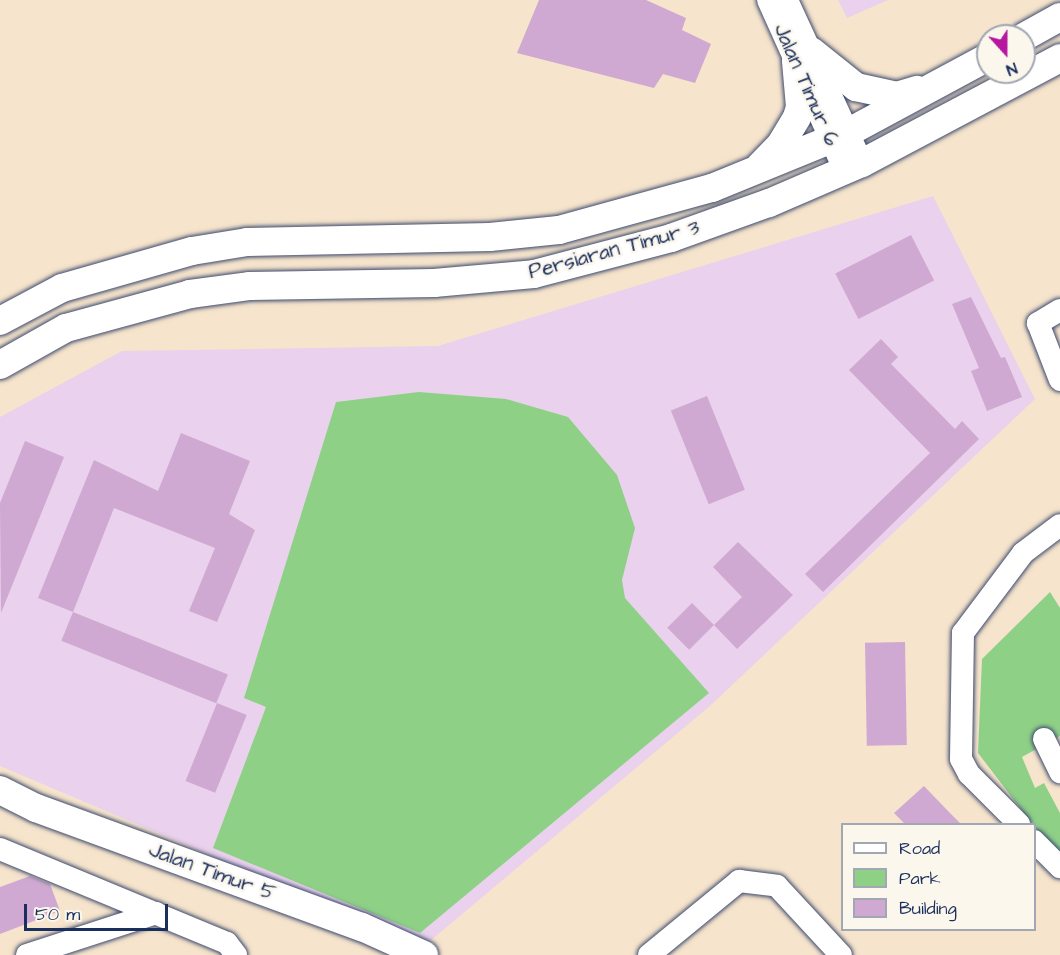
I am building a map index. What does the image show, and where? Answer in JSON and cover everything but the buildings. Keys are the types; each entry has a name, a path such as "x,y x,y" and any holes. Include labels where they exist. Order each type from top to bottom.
{"street":[{"name":"Jalan Timur 6","path":"768,0 803,56"},
{"name":"Jalan Timur 6","path":"787,0 803,56 853,167"},
{"path":"1036,30 1060,17"},
{"path":"757,170 781,144 797,117 800,107 803,56 856,87 875,93 897,96 945,81"},
{"name":"Persiaran Timur 3","path":"0,365 66,328 190,294 250,286 434,283 534,274 671,237 769,204 853,167 1060,58"},
{"name":"Persiaran Timur 3","path":"0,321 62,288 192,251 247,242 490,237 559,230 712,188 838,136 976,64"},
{"path":"1060,310 1038,323 1060,380"},
{"path":"1017,823 969,774 961,759 963,633 1023,553 1060,525"},
{"path":"1044,739 1060,772"},
{"name":"Jalan Timur 5","path":"0,790 36,807 362,927 424,955"},
{"path":"1036,842 1060,867"},
{"path":"0,849 227,943 236,955"},
{"path":"649,955 739,881 777,886 841,955"},
{"path":"37,953 156,913"}],"shaded area":[{"path":"838,0 888,0 847,18"},
{"path":"933,196 1035,399 711,705 424,946 0,766 0,417 122,351 438,346"}],"green space":[{"path":"419,392 506,399 568,417 617,475 635,528 622,580 625,598 709,693 420,933 213,848 266,707 244,698 336,402"},
{"path":"1050,592 1060,608 1060,736 1022,757 1035,788 1044,783 1060,813 1060,860 1036,829 1036,823 1032,823 978,753 982,659"}]}
